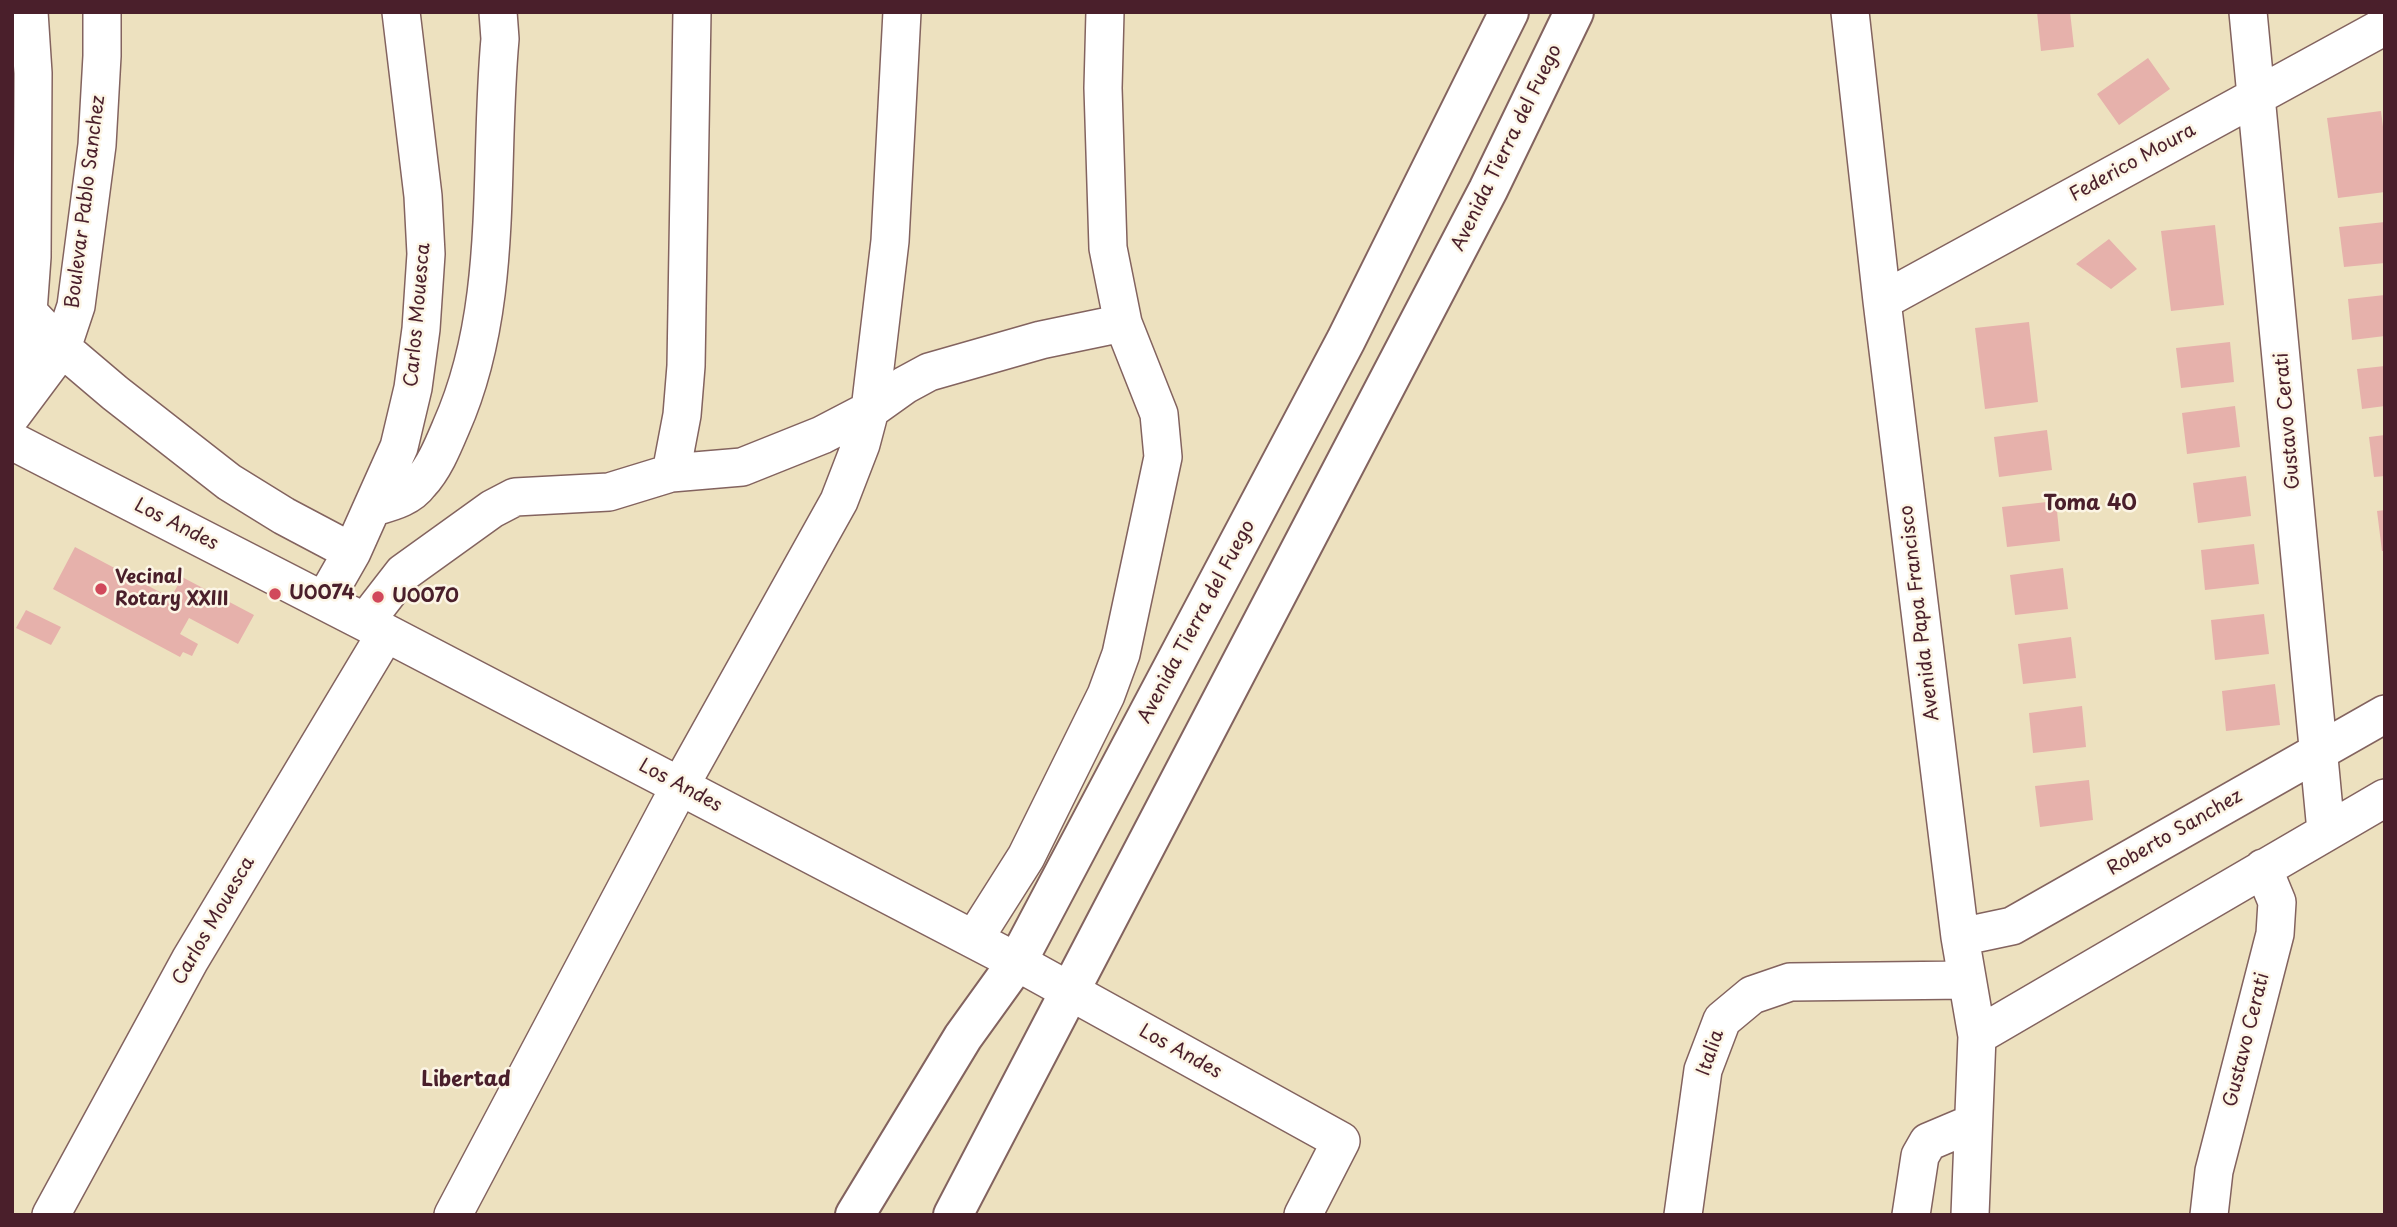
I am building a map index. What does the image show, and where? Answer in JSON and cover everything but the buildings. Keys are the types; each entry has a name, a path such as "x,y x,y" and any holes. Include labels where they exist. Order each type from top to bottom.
{"street":[{"path":"12,378 20,308 32,257 33,74 29,12"},
{"name":"Boulevar Pablo Sanchez","path":"12,415 62,348 76,306 97,145 102,12"},
{"name":"Carlos Mouesca","path":"324,601 374,507 399,447 413,388 421,329 425,267 423,196 401,12"},
{"path":"374,507 401,499 420,484 443,446 463,400 477,350 488,290 500,39 498,12"},
{"path":"671,473 682,415 686,366 692,12"},
{"path":"453,1215 680,786 839,501 861,444 870,410 890,241 902,12"},
{"path":"974,939 1026,857 1106,695 1121,654 1164,457 1159,414 1123,323 1108,248 1103,88 1105,12"},
{"name":"Avenida Tierra del Fuego","path":"855,1215 962,1037 1017,962 1346,340 1508,12"},
{"name":"Avenida Tierra del Fuego","path":"953,1215 1488,190 1574,12"},
{"name":"Avenida Papa Francisco","path":"1850,12 1959,937 1977,1036 1970,1215"},
{"name":"Gustavo Cerati","path":"2248,12 2326,831"},
{"name":"Federico Moura","path":"1882,301 2385,26"},
{"path":"20,308 115,393 229,482 284,516 352,552"},
{"name":"Carlos Mouesca","path":"51,1215 376,627 403,573 492,509 515,497 609,492 671,473 742,467 822,435 870,410 929,372 1041,340 1123,323"},
{"name":"Los Andes","path":"12,441 376,627 974,939 1341,1141 1303,1215"},
{"name":"Roberto Sanchez","path":"1959,937 2012,926 2385,713"},
{"path":"1977,1036 2385,798"},
{"name":"Gustavo Cerati","path":"2209,1215 2214,1171 2275,934 2277,902 2263,868"},
{"name":"Italia","path":"1683,1215 1703,1070 1722,1020 1752,995 1790,982 1967,980"},
{"path":"1911,1215 1920,1156 1928,1142 1973,1123"}],"place":[{"name":"Vecinal Rotary XXIII","path":"101,589"},
{"name":"U0074","path":"275,594"},
{"name":"U0070","path":"378,597"}],"district":[{"name":"Toma 40","path":"2090,504"},
{"name":"Libertad","path":"466,1080"}]}
